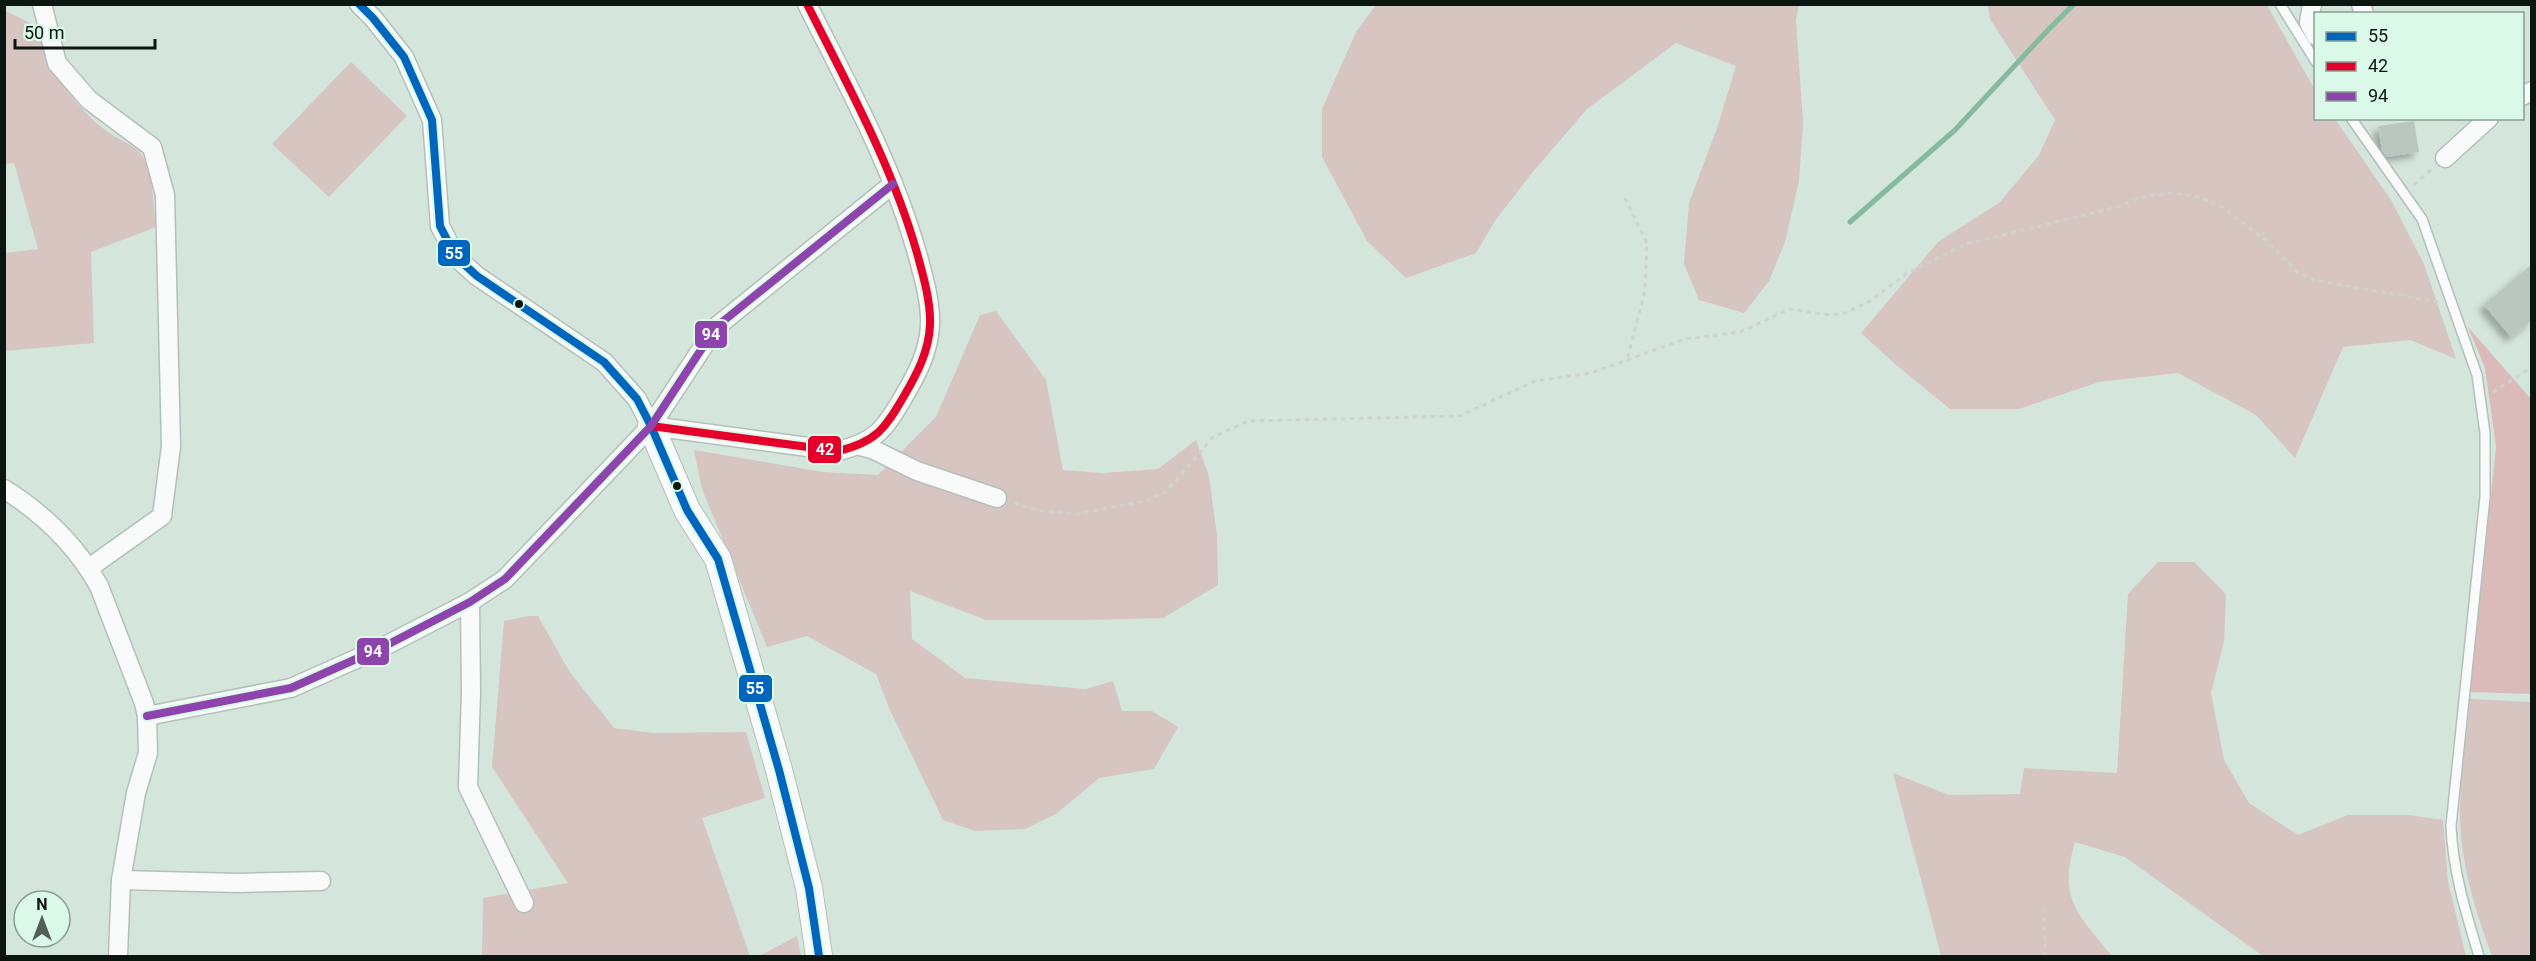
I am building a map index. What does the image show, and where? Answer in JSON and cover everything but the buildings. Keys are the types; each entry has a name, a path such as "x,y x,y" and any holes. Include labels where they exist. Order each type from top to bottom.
{"street":[{"path":"42,4 57,63 89,100 152,147 165,195 171,446 162,516 89,568"},
{"path":"359,4 404,57 432,120 440,226 456,257 477,276 604,362 637,399 687,510 718,559 779,770 809,888 819,957"},
{"path":"651,426 838,452 860,446 887,426 918,373 928,345 930,323 924,276 906,215 871,130 807,4"},
{"path":"2312,4 2309,23 2314,32"},
{"path":"2445,158 2487,120"},
{"path":"147,716 291,688 383,648 470,602 505,579 651,426 716,327 893,184"},
{"path":"860,446 872,449 917,471 998,498"},
{"path":"4,489 34,508 60,533 89,568 99,586 147,716 148,753 136,793 121,880 117,957"},
{"path":"470,602 471,693 468,787 524,903"},
{"path":"121,880 238,883 321,880"}],"lane":[{"path":"2280,4 2314,59"},
{"path":"2352,120 2422,219 2476,375 2485,433 2485,497 2451,826 2452,854 2479,957"}],"path":[{"path":"2404,194 2445,158"},
{"path":"998,498 1042,511 1078,514 1146,501 1166,492 1213,437 1248,421 1460,416 1535,381 1591,373 1685,339 1740,332 1790,309 1829,315 1845,313 1870,301 1906,274 1966,244 2117,207 2143,197 2171,193 2198,197 2224,208 2268,242 2299,274 2314,280 2452,304"},
{"path":"1625,198 1647,243 1645,291 1627,360"},
{"path":"2480,400 2532,367"},
{"path":"2044,908 2044,957"}],"shaded area":[{"path":"1376,5 1799,5 1796,20 1803,122 1799,181 1785,242 1769,281 1744,313 1699,300 1684,264 1689,203 1717,128 1736,66 1676,43 1587,109 1531,174 1495,221 1476,253 1406,278 1367,241 1322,157 1322,109 1356,32"},
{"path":"1988,5 2267,5 2314,88 2314,120 2336,120 2391,200 2424,264 2456,359 2410,340 2343,347 2295,458 2256,415 2178,373 2099,382 2019,409 1950,409 1861,333 1938,242 2000,202 2039,155 2055,120 1990,19"},
{"path":"4,10 38,27 48,57 64,86 96,122 142,155 149,172 156,227 91,252 94,343 5,351 5,253 38,249 14,163 5,164"},
{"path":"351,62 407,116 329,197 272,144"},
{"path":"996,311 1046,380 1063,470 1102,473 1158,469 1196,440 1209,476 1217,535 1218,585 1163,618 1086,620 986,620 910,591 912,639 965,678 1086,689 1113,681 1122,711 1152,711 1178,727 1154,769 1099,778 1056,814 1025,829 975,831 943,820 889,708 876,674 807,636 767,647 702,489 694,450 823,472 878,475 936,417 980,315"},
{"path":"2468,327 2531,399 2531,694 2470,692 2496,447 2485,368"},
{"path":"2158,562 2194,562 2226,594 2224,642 2211,693 2224,760 2249,803 2298,835 2348,815 2409,815 2443,820 2448,882 2466,956 2263,956 2125,857 2075,842 2069,878 2074,905 2089,929 2112,956 1941,956 1893,773 1949,795 2020,794 2024,768 2117,773 2128,594"},
{"path":"538,616 569,671 614,728 653,733 746,732 765,798 702,818 750,956 482,956 483,898 568,883 492,767 504,621"},
{"path":"2470,699 2531,702 2531,956 2492,956 2469,883 2461,837 2460,803"},
{"path":"797,936 801,956 759,956"}],"waterway":[{"path":"1850,222 1955,130 2074,4"}],"transit line":[{"name":"55","path":"359,4 404,57 432,120 440,226 456,257 477,276 604,362 637,399 687,510 718,559 779,770 809,888 819,956"},
{"name":"42","path":"651,426 838,451 862,443 885,426 909,388 921,362 929,335 929,307 922,270 907,220 868,126 807,4"},
{"name":"94","path":"147,716 291,688 383,647 470,602 505,579 651,426 716,327 893,184"}]}
